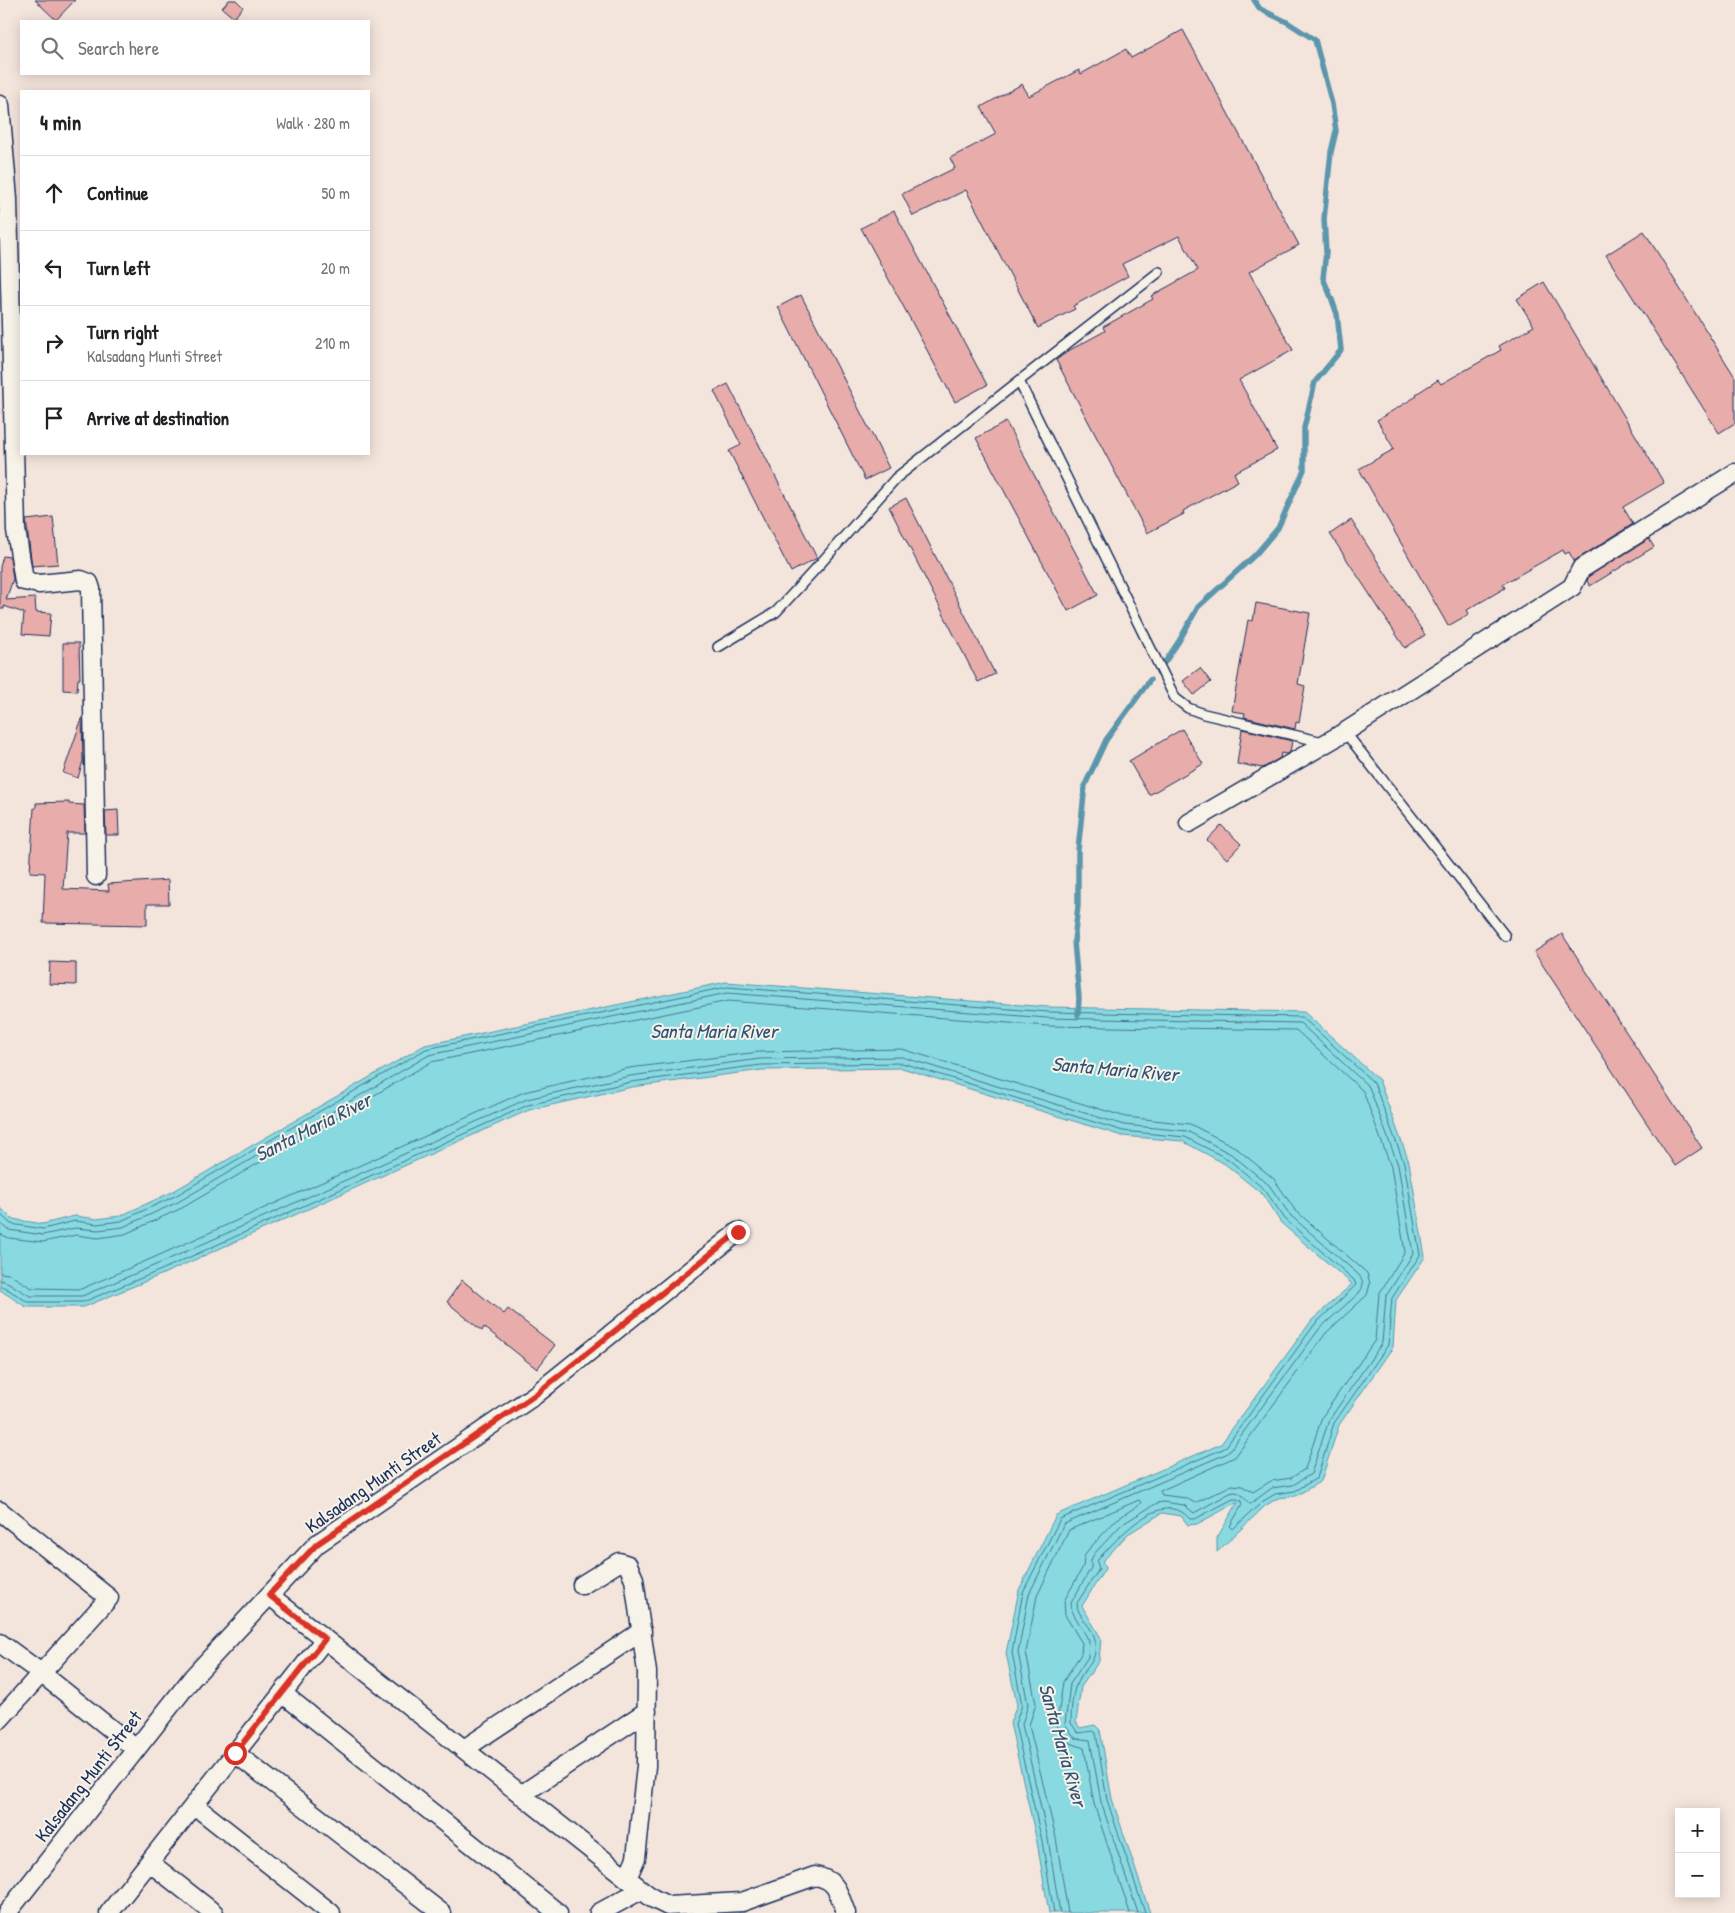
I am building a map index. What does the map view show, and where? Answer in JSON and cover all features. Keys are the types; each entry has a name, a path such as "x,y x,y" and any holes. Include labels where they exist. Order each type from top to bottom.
{"street":[{"path":"0,105 8,199 16,530 24,581 39,584 81,580 89,583 91,589 96,876"},
{"path":"1189,823 1345,732 1572,586 1581,569 1735,473"},
{"name":"Kalsadang Munti Street","path":"8,1913 193,1676 317,1544 535,1395 738,1232"},
{"path":"0,1511 109,1598 0,1719"},
{"path":"582,1585 619,1562 628,1565 634,1579 642,1631 648,1672 646,1766 636,1858 627,1878"},
{"path":"269,1595 652,1898 668,1906 742,1902 815,1876 827,1878 835,1886 846,1913"},
{"path":"464,1750 642,1631"},
{"path":"109,1913 325,1639"},
{"path":"0,1643 41,1673 136,1749"},
{"path":"282,1693 558,1913"},
{"path":"521,1795 647,1711"},
{"path":"235,1753 442,1913"},
{"path":"194,1805 331,1913"},
{"path":"149,1862 214,1913"},
{"path":"600,1913 641,1890"}],"lane":[{"path":"718,647 776,612 896,478 1159,272"},
{"path":"1019,381 1175,698 1188,708 1204,714 1326,743"},
{"path":"1345,732 1505,936"}],"water":[{"name":"Santa Maria River","path":"726,982 1048,1007 1304,1012 1379,1080 1409,1162 1425,1257 1396,1300 1393,1347 1339,1425 1321,1481 1296,1496 1278,1498 1265,1506 1217,1552 1217,1538 1238,1502 1197,1524 1188,1525 1181,1516 1162,1513 1128,1534 1102,1562 1106,1567 1082,1606 1101,1638 1099,1661 1081,1687 1076,1722 1080,1728 1095,1725 1100,1730 1112,1799 1150,1913 1049,1913 1037,1842 1010,1723 1017,1705 1006,1653 1019,1590 1056,1515 1221,1444 1312,1320 1352,1284 1281,1223 1262,1194 1225,1164 1182,1141 1122,1136 902,1068 762,1070 632,1087 529,1110 163,1274 84,1307 26,1307 0,1290 0,1207 12,1219 43,1224 75,1216 97,1219 120,1216 172,1192 425,1045"}],"building":[{"path":"35,0 75,0 56,20"},
{"path":"229,0 236,0 243,7 234,18 222,8"},
{"path":"1183,30 1299,245 1249,272 1293,350 1239,380 1277,450 1234,473 1238,481 1183,511 1184,514 1147,533 1056,360 1105,331 1103,327 1153,299 1151,296 1198,270 1179,236 1122,264 1128,276 1073,306 1075,309 1038,328 966,190 913,216 902,194 955,168 950,158 996,134 981,107 1022,84 1029,96 1079,70 1081,74 1126,49 1131,58"},
{"path":"894,211 987,385 955,402 861,228"},
{"path":"1644,231 1735,377 1735,423 1719,433 1606,255"},
{"path":"1544,282 1664,483 1623,507 1633,524 1574,561 1569,552 1565,554 1563,550 1503,584 1505,588 1467,610 1469,614 1448,626 1359,469 1394,449 1377,420 1417,396 1416,394 1438,380 1441,384 1501,350 1499,346 1534,326 1517,299"},
{"path":"801,295 889,468 865,480 778,307"},
{"path":"728,384 817,558 791,572 729,451 741,445 714,391"},
{"path":"1006,422 1098,595 1068,611 976,438"},
{"path":"906,498 995,674 978,682 889,507"},
{"path":"53,517 58,564 32,566 26,520"},
{"path":"1351,520 1425,635 1405,648 1330,534"},
{"path":"1649,539 1654,547 1590,586 1587,581 1589,576"},
{"path":"3,556 10,557 13,579 6,600 35,598 36,612 51,613 49,636 22,634 24,613 4,606 4,609 0,609 0,567"},
{"path":"1256,603 1310,613 1298,684 1305,686 1299,723 1296,722 1295,729 1244,717 1245,713 1232,711 1248,620 1253,621"},
{"path":"63,643 79,643 80,679 78,679 77,691 63,690"},
{"path":"1200,668 1211,682 1194,695 1183,681"},
{"path":"82,718 83,761 78,778 63,773"},
{"path":"1182,729 1203,764 1149,795 1129,761"},
{"path":"1242,729 1292,741 1290,752 1286,754 1281,753 1280,758 1263,768 1237,764"},
{"path":"69,802 69,804 84,805 85,833 67,833 63,889 109,891 108,884 168,880 169,904 147,904 147,925 43,923 45,873 30,872 34,808 36,808 36,803"},
{"path":"118,810 119,835 106,835 105,811"},
{"path":"1221,825 1241,844 1227,859 1207,840"},
{"path":"1562,934 1702,1148 1675,1166 1534,952"},
{"path":"50,962 76,963 76,985 49,984"},
{"path":"462,1280 504,1314 508,1309 555,1345 537,1369 484,1327 482,1331 447,1302"}],"waterway":[{"path":"1165,662 1198,607 1256,554 1278,528 1304,470 1304,428 1315,382 1341,350 1337,314 1323,278 1326,252 1324,219 1331,152 1336,131 1332,104 1315,40 1287,22 1260,9 1254,0"},
{"path":"1078,1015 1079,998 1074,941 1078,906 1078,850 1085,785 1106,740 1150,680"}],"route":[{"path":"235,1753 325,1639 269,1595 317,1544 535,1395 738,1232"}]}
